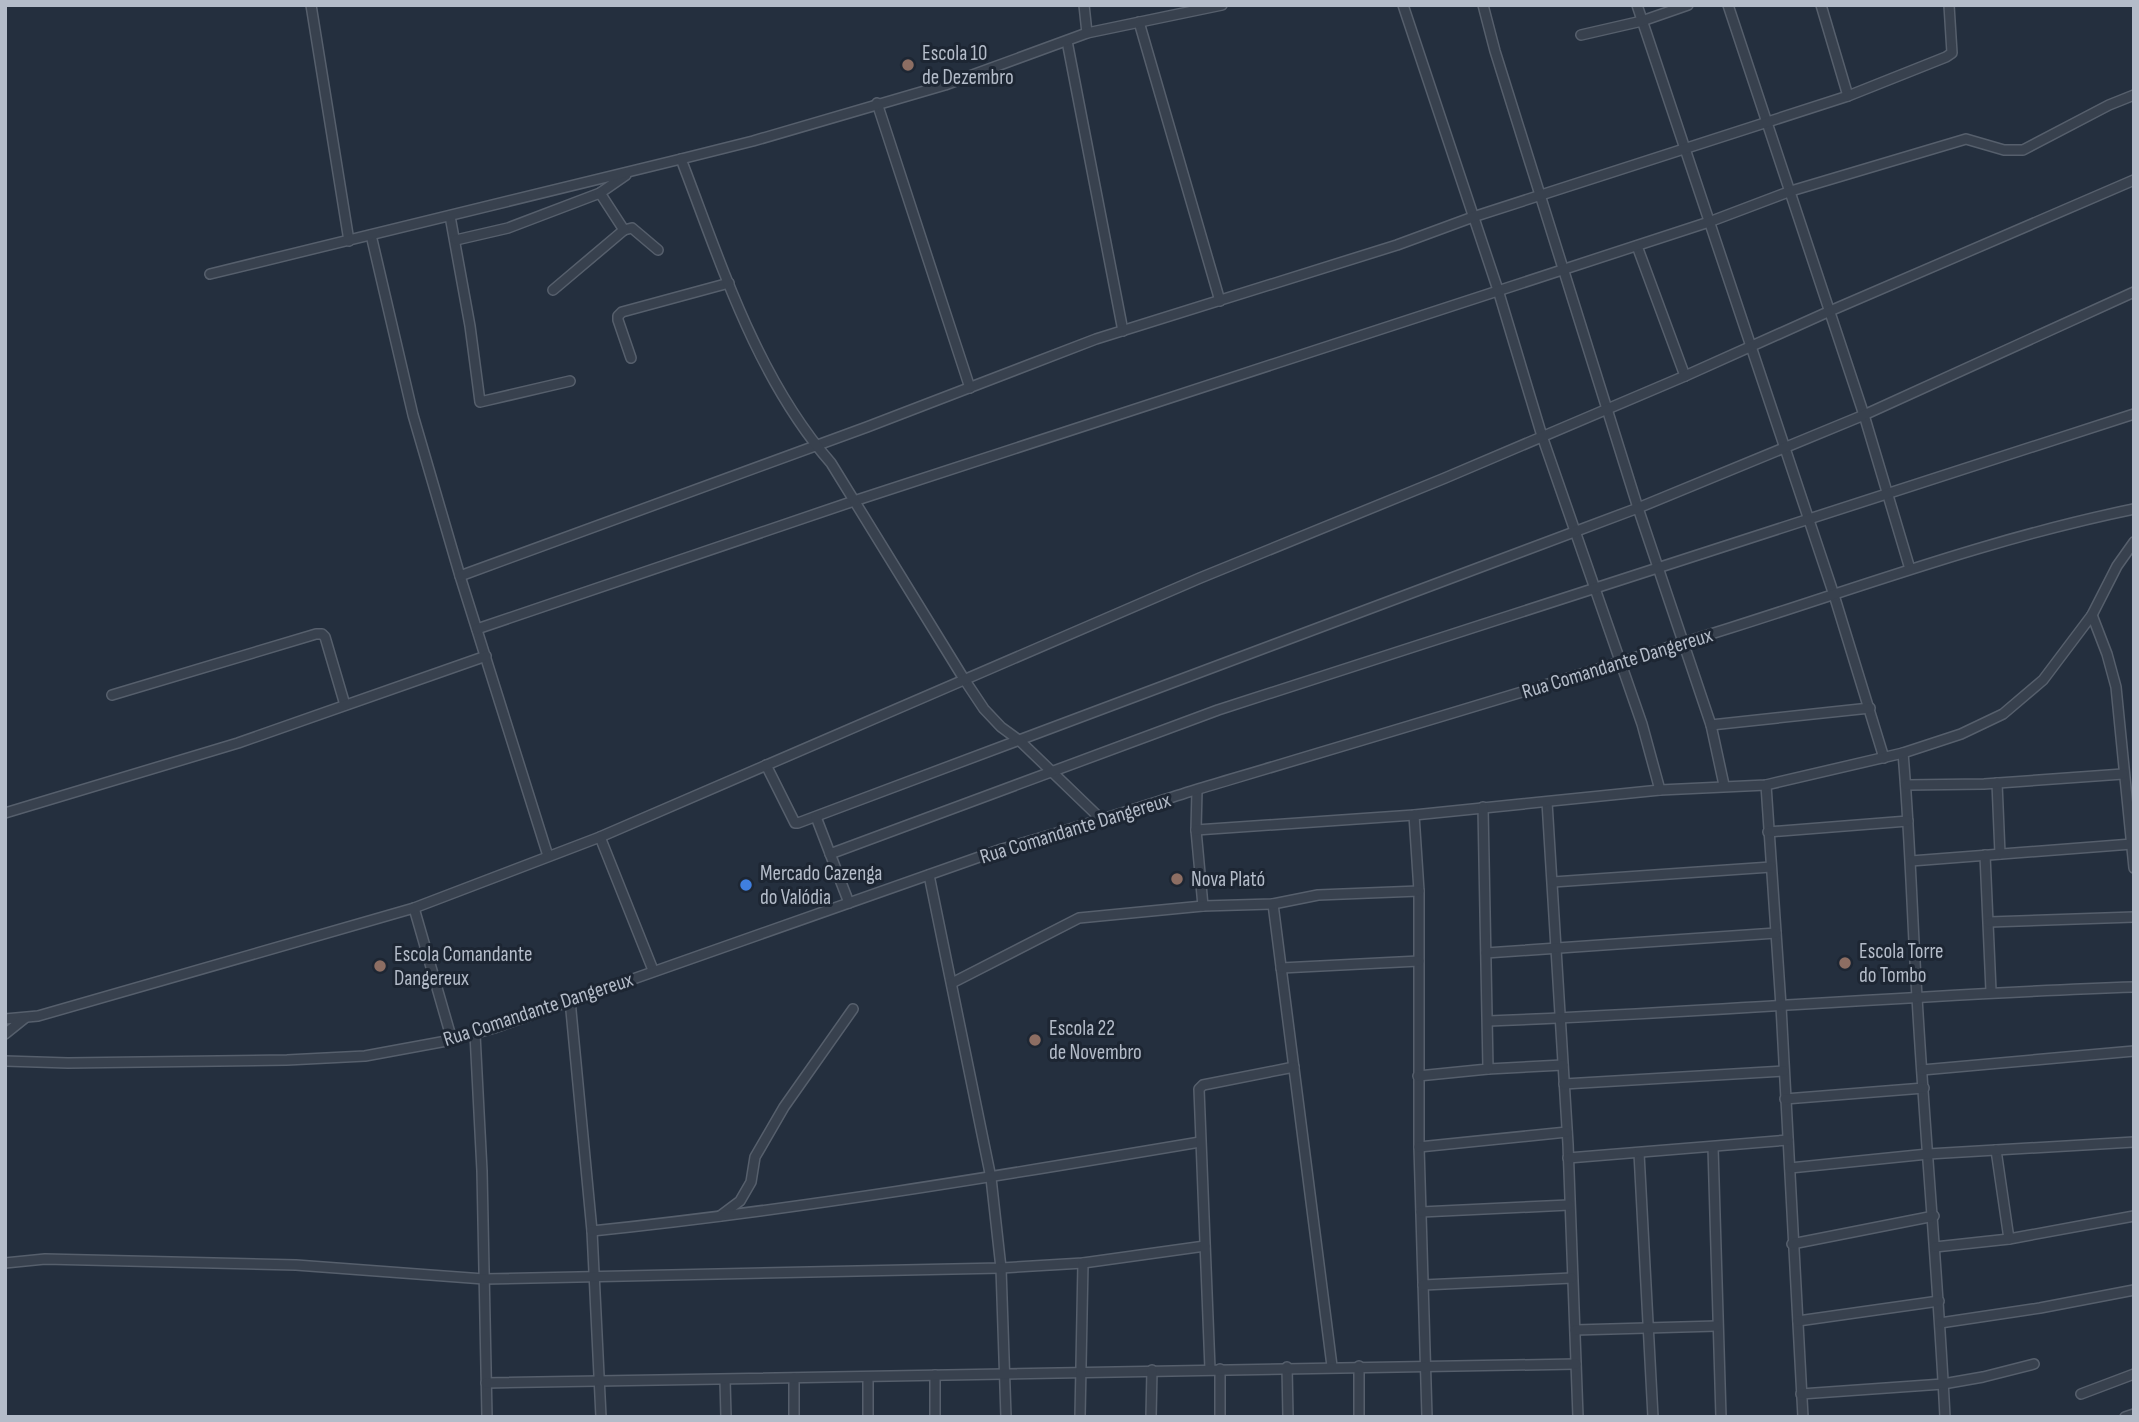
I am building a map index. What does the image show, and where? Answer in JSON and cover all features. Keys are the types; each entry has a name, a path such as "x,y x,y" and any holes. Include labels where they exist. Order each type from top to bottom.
{"street":[{"path":"310,5 349,241"},
{"path":"1084,5 1087,33"},
{"path":"210,274 753,141 945,85 1087,33 1222,5"},
{"path":"1403,5 1498,290 1542,436 1642,724 1660,790"},
{"path":"1483,5 1563,269 1711,725 1724,785"},
{"path":"1637,5 1834,595 1884,758"},
{"path":"1581,35 1642,21 1688,5"},
{"path":"1728,5 1864,415 1910,569"},
{"path":"1821,5 1848,96"},
{"path":"460,576 1123,331 1397,245 1473,217 1848,96 1952,53 1949,5"},
{"path":"1139,22 1220,301"},
{"path":"1067,41 1123,331"},
{"path":"477,629 854,501 1709,222 1791,191 1966,139 2004,150 2023,150 2109,105 2134,95"},
{"path":"877,103 970,388"},
{"path":"681,159 729,283 776,383 815,445 831,463 964,679 984,709 1001,727 1054,772 1102,820"},
{"path":"456,240 508,228 600,193 632,171"},
{"path":"5,1019 25,1018 414,908 600,837 964,679 1608,409 2134,180"},
{"path":"600,193 624,230"},
{"path":"450,216 456,240 480,402 570,381"},
{"path":"553,290 624,230 632,228 659,250"},
{"path":"372,235 414,415 460,576 548,856"},
{"path":"1637,246 1685,376"},
{"path":"631,358 618,320 622,312 729,283"},
{"path":"766,765 795,823 816,817 1639,508 1864,415 2134,292"},
{"path":"830,854 1218,710 2134,414"},
{"name":"Rua Comandante Dangereux","path":"5,1060 68,1063 287,1060 365,1056 452,1040 1002,849 1683,643 1910,569 2082,519 2134,509"},
{"path":"1196,830 1415,815 1660,790 1766,785 1884,758 1961,734 2003,714 2043,680 2092,615 2117,566 2134,542"},
{"path":"2092,615 2108,654 2116,687 2134,868"},
{"path":"112,695 322,634 345,705"},
{"path":"5,813 238,743 486,656"},
{"path":"1711,725 1870,708"},
{"path":"1903,752 1945,1417"},
{"path":"1906,785 1997,783 2123,774"},
{"path":"1997,783 2000,854"},
{"path":"1766,785 1803,1417"},
{"path":"1197,790 1196,830 1203,906"},
{"path":"1548,802 1567,1132 1578,1417"},
{"path":"1483,807 1488,1069"},
{"path":"1415,815 1419,891 1419,1147 1427,1417"},
{"path":"816,817 849,903"},
{"path":"1768,832 1908,821"},
{"path":"600,837 653,970"},
{"path":"1911,861 2132,844"},
{"path":"1985,855 1991,992"},
{"path":"1553,882 1771,867"},
{"path":"929,875 991,1178 1001,1268 1006,1417"},
{"path":"953,983 1079,918 1203,906 1273,904 1318,895 1419,891"},
{"path":"1273,904 1332,1366"},
{"path":"414,908 452,1040"},
{"path":"1989,922 2134,917"},
{"path":"1486,953 1776,933"},
{"path":"1281,968 1419,961"},
{"path":"1489,1021 1991,992 2134,987"},
{"path":"570,1000 592,1231 601,1417"},
{"path":"719,1217 740,1201 751,1182 755,1157 778,1117 853,1009"},
{"path":"5,1034 25,1018"},
{"path":"475,1034 487,1417"},
{"path":"1922,1070 2134,1051"},
{"path":"1418,1076 1563,1065"},
{"path":"1220,1417 1205,1246 1199,1089 1203,1085 1294,1067"},
{"path":"1564,1084 1784,1071"},
{"path":"1785,1099 1924,1088"},
{"path":"1419,1147 1567,1132"},
{"path":"1568,1158 1788,1140"},
{"path":"592,1231 719,1217 991,1178 1200,1142"},
{"path":"1790,1168 1928,1154 2134,1142"},
{"path":"1713,1147 1721,1417"},
{"path":"1996,1150 2009,1239"},
{"path":"1639,1153 1653,1417"},
{"path":"1421,1212 1569,1206"},
{"path":"1793,1244 1934,1216"},
{"path":"1935,1247 2009,1239 2134,1216"},
{"path":"5,1263 45,1259 296,1265 484,1279 593,1278 1001,1268 1083,1263 1205,1246"},
{"path":"1080,1417 1083,1263"},
{"path":"1423,1285 1572,1278"},
{"path":"1940,1323 2134,1290"},
{"path":"1798,1321 1939,1301"},
{"path":"1575,1330 1717,1326"},
{"path":"486,1383 599,1383 1332,1366 1576,1364"},
{"path":"1801,1394 1943,1384 2034,1364"},
{"path":"1359,1366 1359,1417"},
{"path":"1287,1367 1288,1417"},
{"path":"1151,1417 1152,1370"},
{"path":"2081,1394 2134,1374"},
{"path":"935,1375 935,1417"},
{"path":"868,1377 868,1417"},
{"path":"794,1378 794,1417"},
{"path":"725,1380 726,1417"},
{"path":"2125,1417 2134,1414"}],"place":[{"name":"Escola 10 de Dezembro","path":"908,65"},
{"name":"Nova Plató","path":"1177,879"},
{"name":"Mercado Cazenga do Valódia","path":"746,885"},
{"name":"Escola Torre do Tombo","path":"1845,963"},
{"name":"Escola Comandante Dangereux","path":"380,966"},
{"name":"Escola 22 de Novembro","path":"1035,1040"}]}
